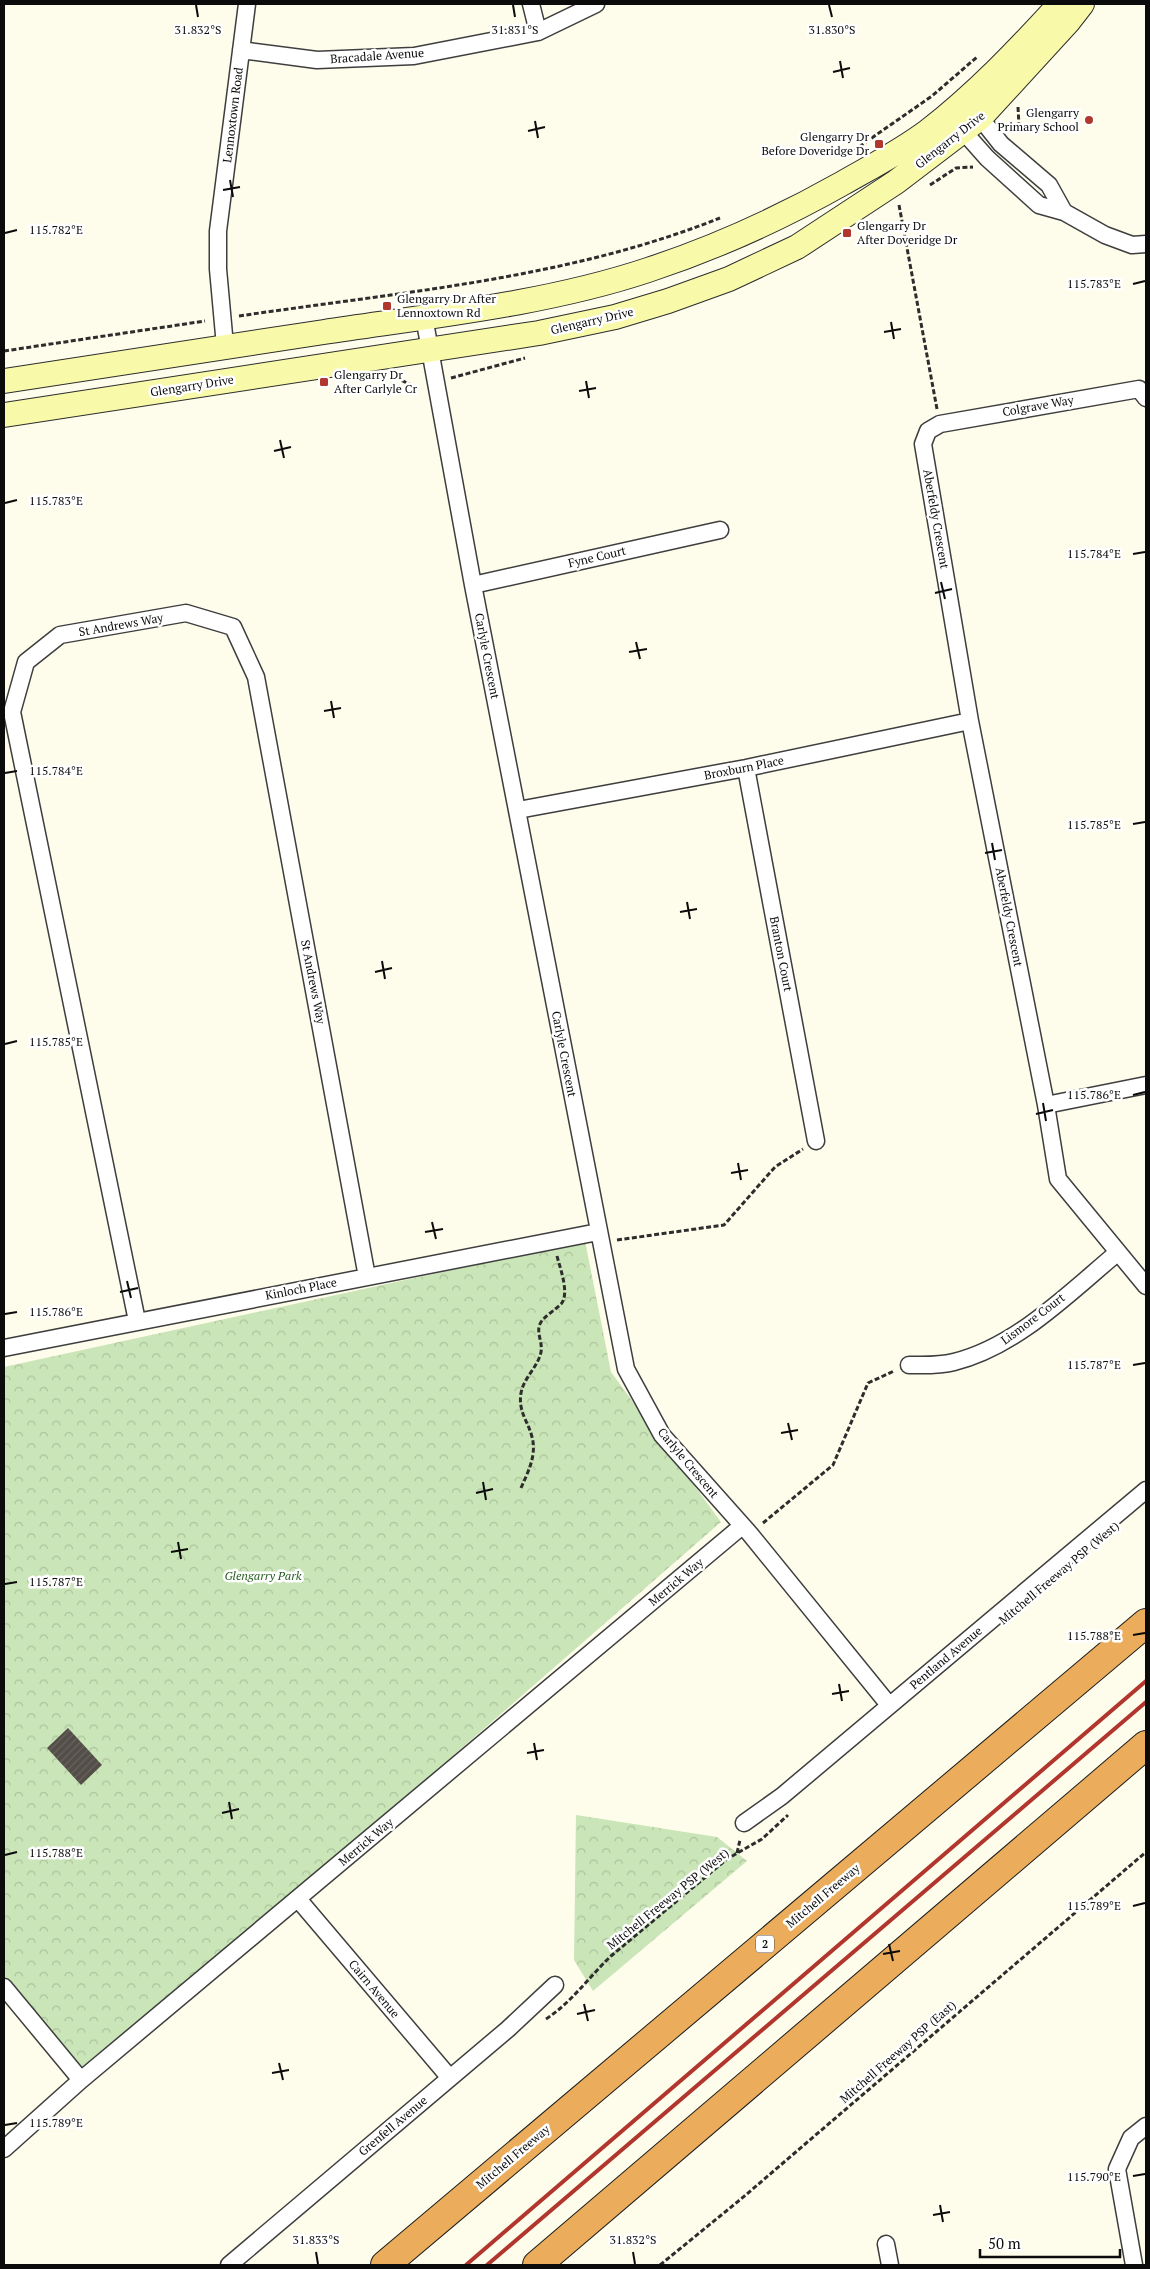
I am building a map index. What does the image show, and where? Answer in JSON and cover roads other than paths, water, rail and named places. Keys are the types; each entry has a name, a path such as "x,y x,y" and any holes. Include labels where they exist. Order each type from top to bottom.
{"highway":[{"name":"Mitchell Freeway","path":"385,2265 1146,1623"},
{"path":"537,2265 1146,1746"}],"main road":[{"name":"Glengarry Drive","path":"4,381 424,317 551,295 646,271 724,242 808,203 965,116 1019,48 1060,4"},
{"name":"Glengarry Drive","path":"4,415 539,332 615,317 668,301 729,279 805,242 896,182 1068,22 1082,4"}],"street":[{"name":"Lennoxtown Road","path":"226,346 218,269 218,230 247,4"},
{"path":"531,4 538,32"},
{"name":"Bracadale Avenue","path":"241,50 317,60 414,56 538,32 596,4"},
{"path":"965,116 1049,185 1064,212"},
{"path":"965,116 987,158 1039,205 1064,212 1105,235 1132,245 1146,244"},
{"name":"Carlyle Crescent","path":"424,317 473,585 626,1369 662,1435 746,1530 889,1705"},
{"name":"Colgrave Way","path":"934,427 1138,389 1146,398"},
{"name":"Aberfeldy Crescent","path":"934,427 923,444 970,721 1046,1105 1058,1179 1146,1286"},
{"name":"Fyne Court","path":"473,585 720,530"},
{"name":"St Andrews Way","path":"137,1321 12,712 26,662 60,635 186,613 233,627 256,677 367,1276"},
{"name":"Broxburn Place","path":"518,810 746,768 970,721"},
{"name":"Branton Court","path":"746,768 816,1141"},
{"path":"1046,1105 1146,1085"},
{"name":"Kinloch Place","path":"4,1348 554,1240 599,1237"},
{"name":"Lismore Court","path":"909,1365 935,1365 953,1362 995,1348 1023,1330 1117,1253"},
{"name":"Pentland Avenue","path":"744,1823 782,1796 1146,1490"},
{"name":"Merrick Way","path":"4,2149 81,2080 746,1530"},
{"name":"Cairn Avenue","path":"298,1899 450,2078"},
{"name":"Grenfell Avenue","path":"229,2265 450,2078 555,1984"},
{"path":"4,1987 81,2080"},
{"path":"1134,2265 1117,2169 1131,2138 1146,2126"},
{"path":"886,2244 890,2265"}],"railway":[{"path":"466,2265 1146,1681"},
{"path":"487,2265 1146,1702"}],"place":[{"name":"Glengarry Primary School","path":"1089,120"},
{"name":"Glengarry Dr Before Doveridge Dr","path":"879,144"},
{"name":"Glengarry Dr After Doveridge Dr","path":"847,233"},
{"name":"Glengarry Dr After Lennoxtown Rd","path":"387,306"},
{"name":"Glengarry Dr After Carlyle Cr","path":"324,382"}],"park label":[{"name":"Glengarry Park","path":"263,1576"}]}
